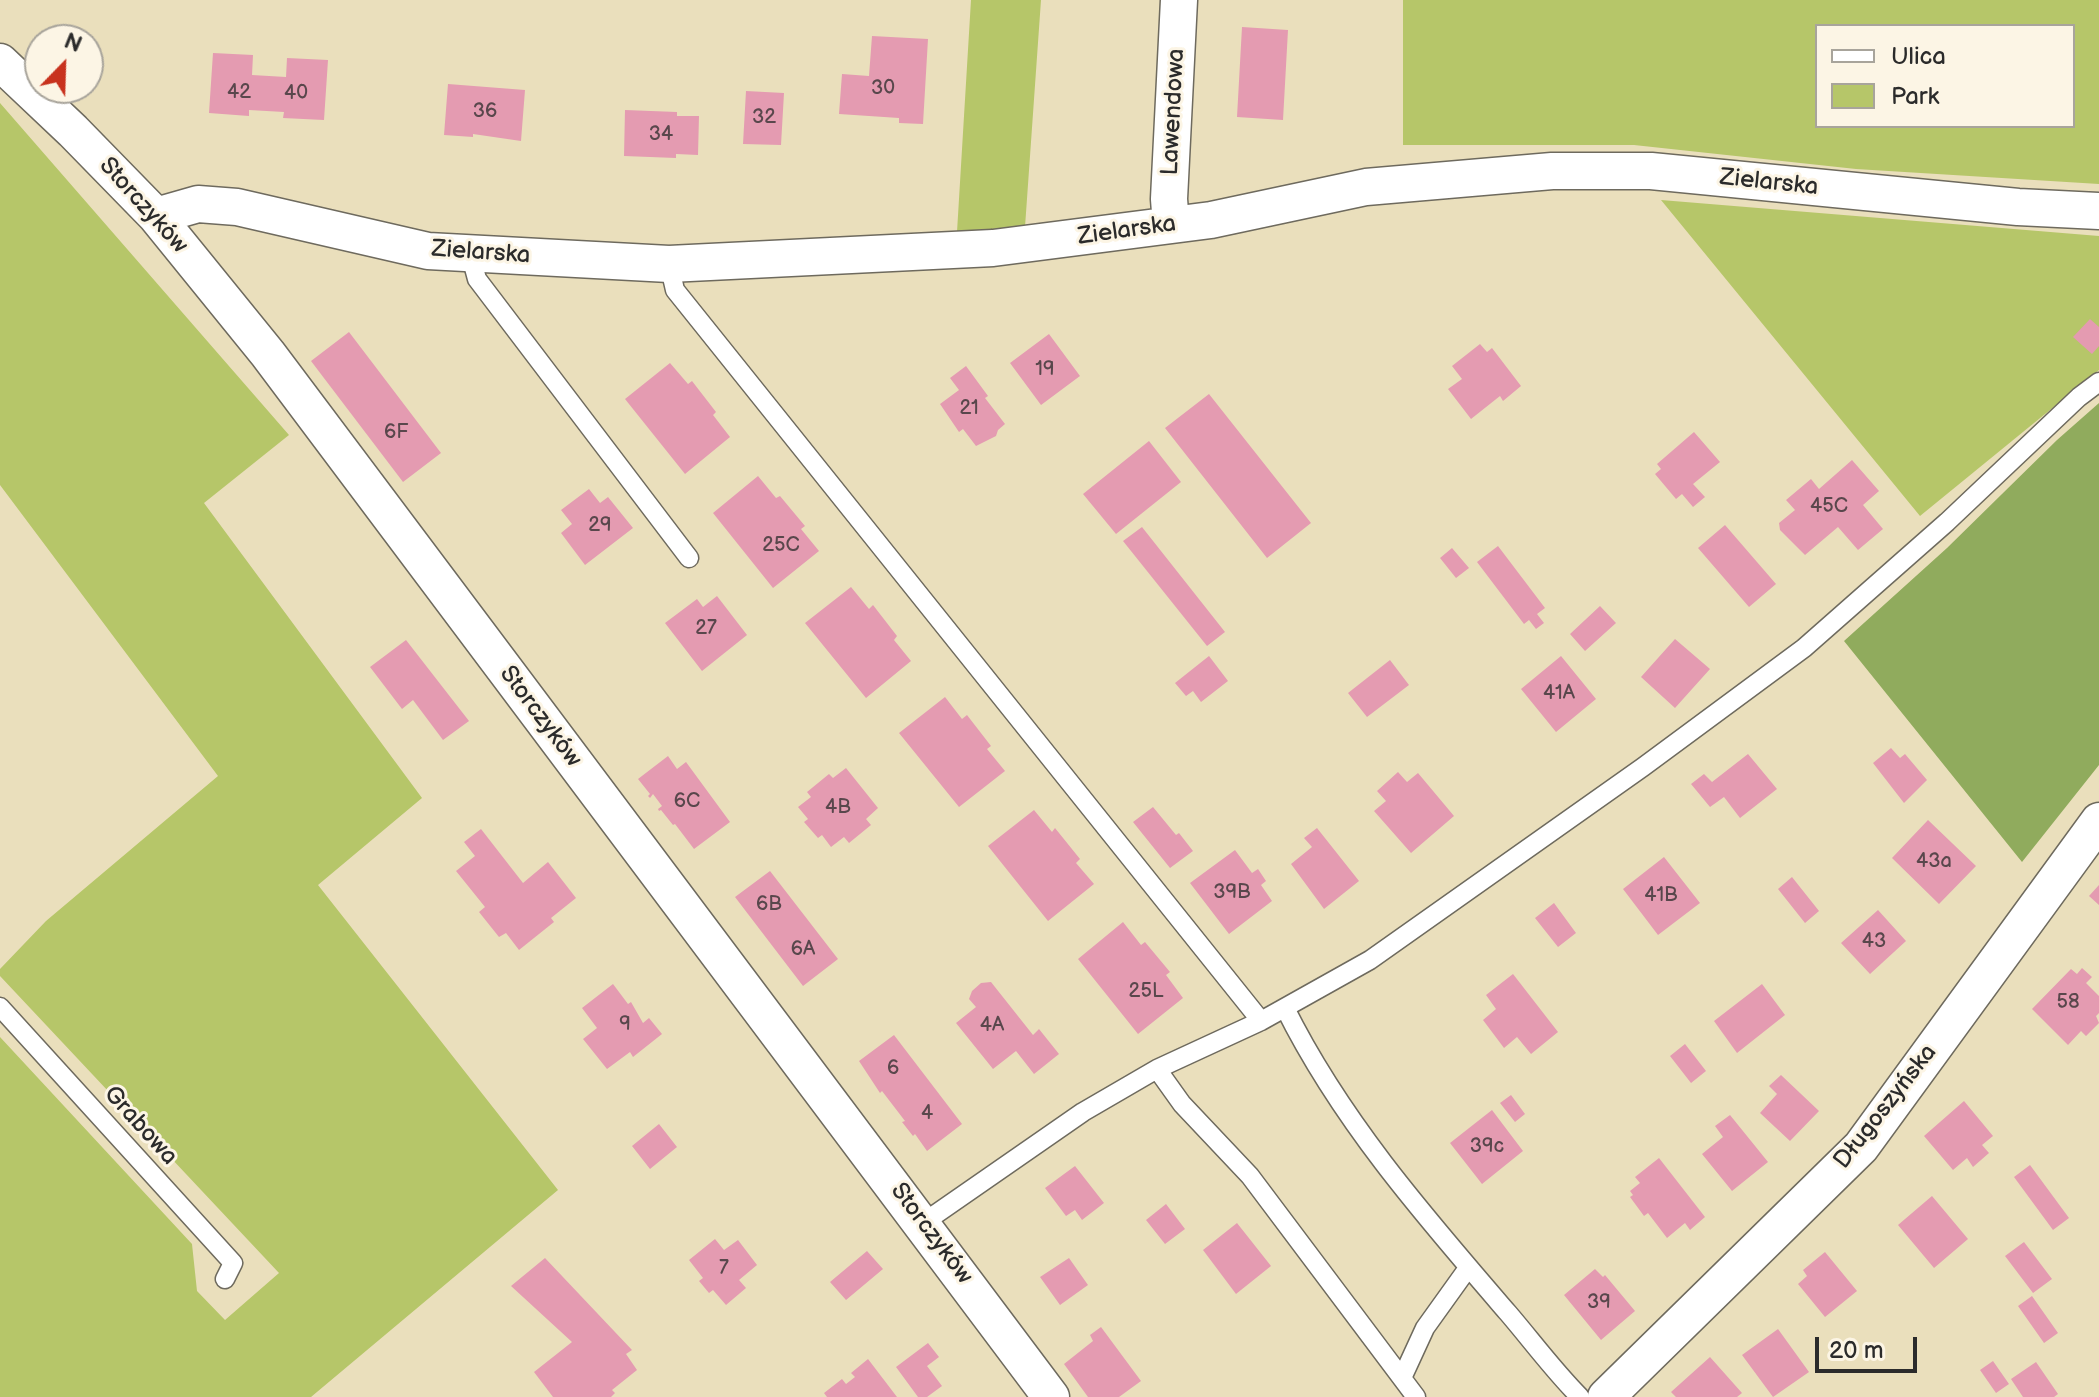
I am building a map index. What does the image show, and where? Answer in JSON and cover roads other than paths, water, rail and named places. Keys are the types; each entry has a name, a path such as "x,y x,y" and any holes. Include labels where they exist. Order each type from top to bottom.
{"street":[{"name":"Lawendowa","path":"1171,225 1169,199 1179,0"},
{"name":"Storczyków","path":"0,62 156,216 268,354 1051,1397"},
{"name":"Zielarska","path":"156,216 198,204 237,207 428,251 669,264 993,248 1211,220 1366,187 1552,171 1651,171 2018,207 2099,211"},
{"name":"Długoszyńska","path":"1606,1397 1861,1147 2099,821"}],"lane":[{"path":"470,253 477,279 689,558"},
{"path":"669,264 675,290 1261,1021"},
{"path":"923,1223 1083,1112 1157,1069 1261,1021 1370,960 1643,767 1804,648 2099,382"},
{"name":"Grabowa","path":"0,1007 233,1263 225,1279"},
{"path":"1285,1008 1371,1148 1468,1268 1580,1397"},
{"path":"1157,1069 1182,1104 1250,1176 1416,1397"},
{"path":"1402,1378 1425,1328 1468,1268"}]}
